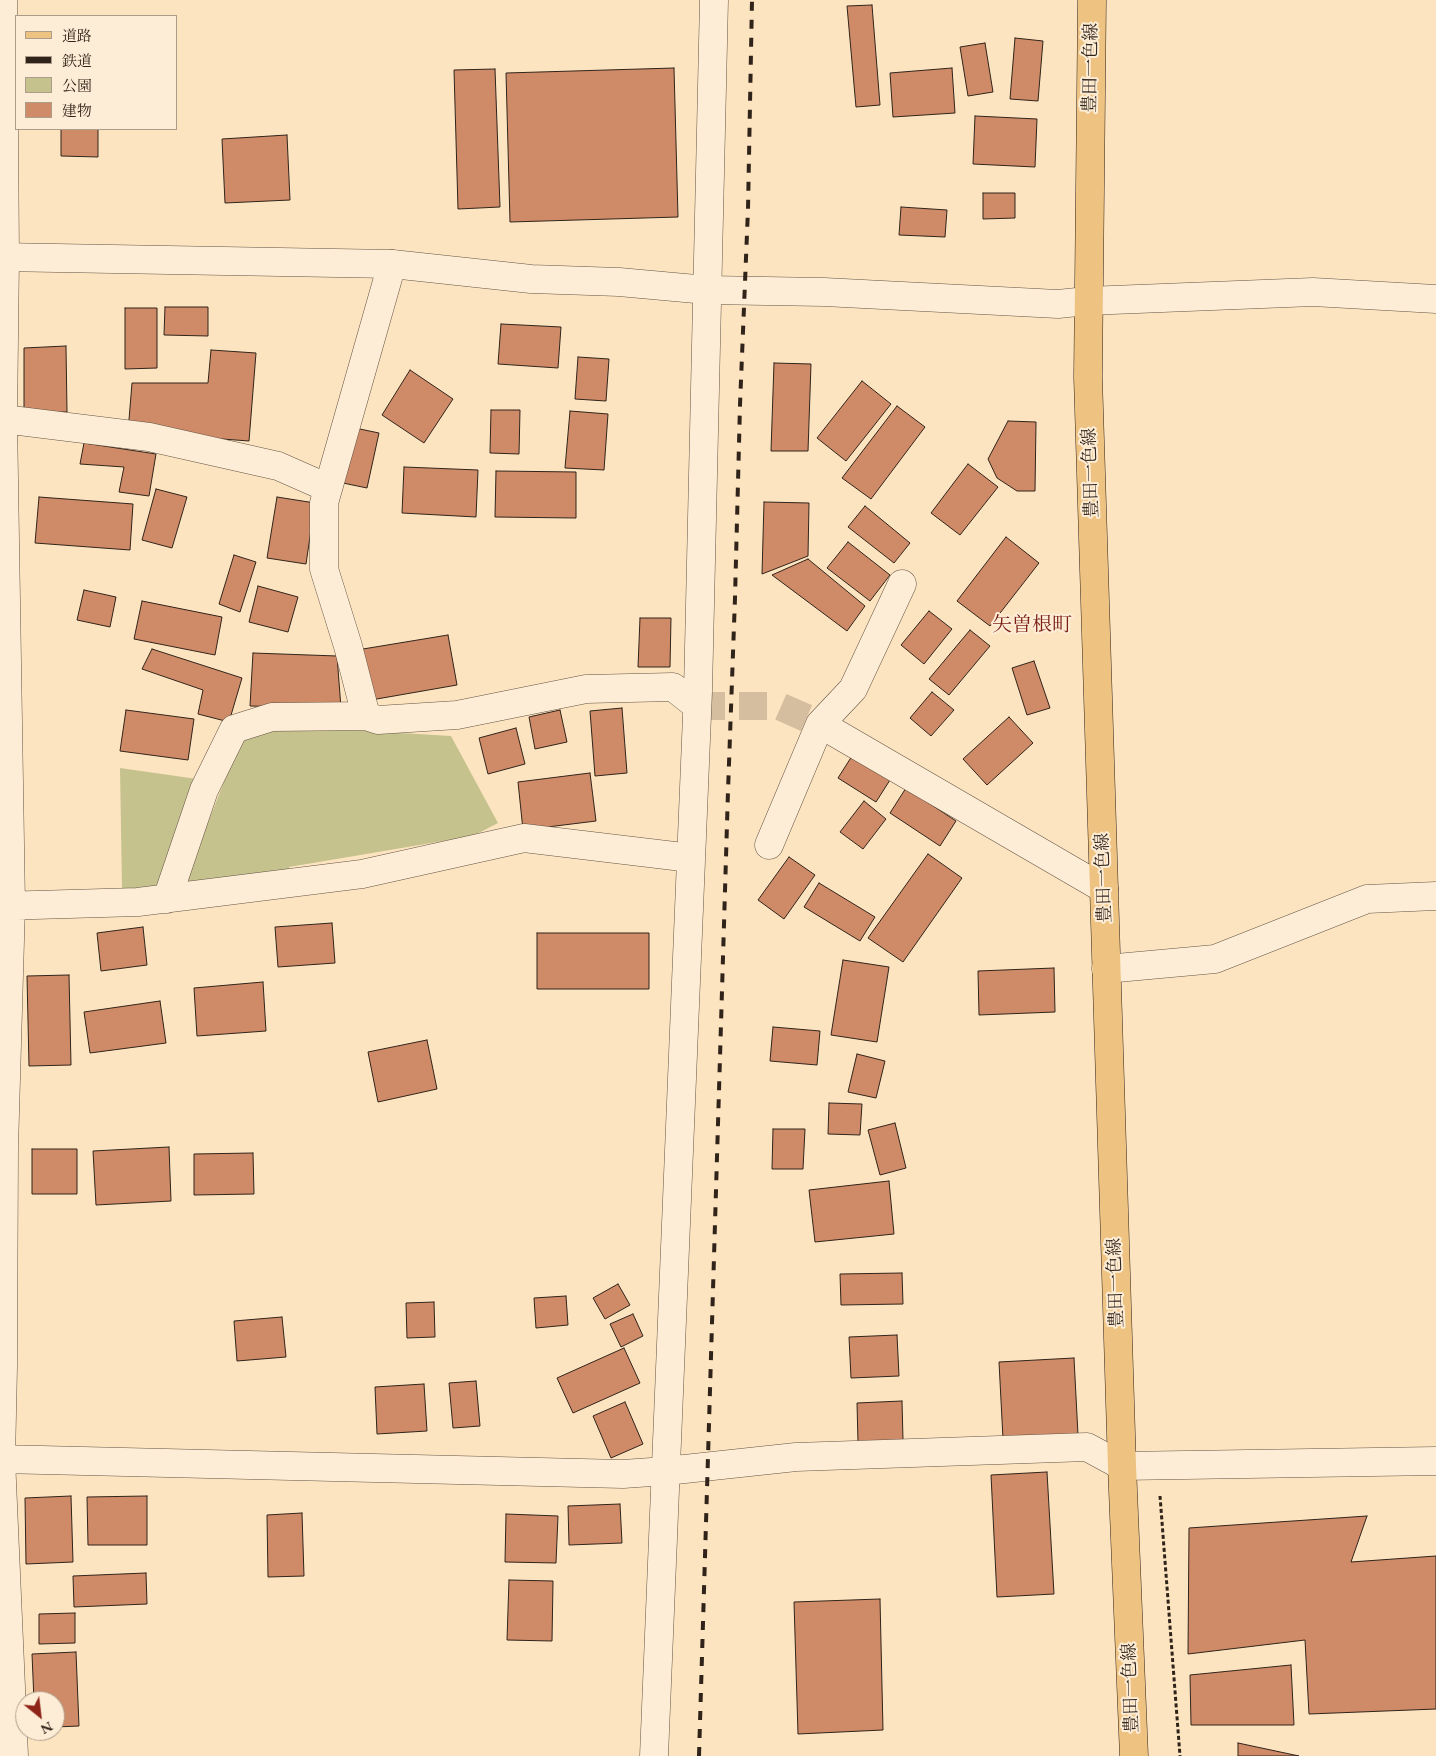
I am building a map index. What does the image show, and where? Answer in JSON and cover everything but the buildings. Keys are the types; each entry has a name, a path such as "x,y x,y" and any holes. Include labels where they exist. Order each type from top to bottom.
{"main road":[{"name":"豊田一色線","path":"1092,0 1088,377 1122,1466 1134,1756"}],"street":[{"path":"3,0 2,257 5,906 3,1367 0,1459 14,1756"},
{"path":"654,1756 697,706 714,0"},
{"path":"2,257 392,264 521,278 619,282 706,290 824,292 1058,304 1088,301 1313,292 1436,299"},
{"path":"366,716 348,646 324,569 324,503 392,264"},
{"path":"3,419 149,437 278,466 328,488"},
{"path":"768,845 820,724 853,689 902,584"},
{"path":"167,899 204,790 234,729 272,716 366,716 378,720 457,715 586,689 673,687 697,706"},
{"path":"820,724 1104,889"},
{"path":"5,906 138,902 362,874 524,838 691,858"},
{"path":"1106,969 1215,959 1367,898 1436,896"},
{"path":"0,1459 624,1474 666,1472 796,1457 1087,1447 1122,1466 1436,1461"}],"path":[{"path":"1159,1490 1180,1756"}],"green space":[{"path":"269,725 451,736 498,823 473,836 289,867 289,872 183,885 242,737"},
{"path":"120,768 197,779 161,890 122,890"}],"tunnel":[{"path":"697,706 779,706 820,724"}],"railway":[{"path":"699,1756 740,405 748,209 752,0"}],"district":[{"name":"矢曽根町","path":"1032,626"}]}
